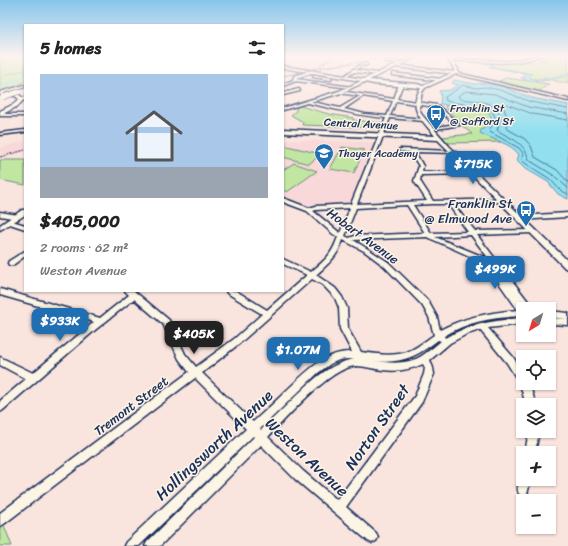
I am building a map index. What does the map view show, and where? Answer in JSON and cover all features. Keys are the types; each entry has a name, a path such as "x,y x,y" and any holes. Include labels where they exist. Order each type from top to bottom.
{"highway":[{"path":"2,97 24,86"},
{"path":"2,97 22,91"}],"main road":[{"path":"284,109 340,92 362,81"},
{"path":"367,81 424,87"},
{"path":"437,81 424,87 421,90 417,103 417,111 439,138 473,173 568,266"},
{"path":"489,81 568,100"},
{"path":"2,97 19,96 22,100"},
{"path":"0,114 22,100"},
{"path":"22,100 16,107 16,110 24,114"},
{"path":"0,114 24,114"},
{"name":"Central Avenue","path":"284,131 439,138"},
{"path":"0,228 24,213"}],"street":[{"path":"307,81 350,87"},
{"name":"Tremont Street","path":"0,520 237,341 333,256 345,238 354,206 401,84"},
{"path":"284,85 299,90 284,94"},
{"path":"340,92 394,101 438,106 458,126 432,129"},
{"path":"340,110 362,96"},
{"path":"309,102 340,110 388,117 424,120"},
{"path":"0,134 24,131"},
{"path":"400,150 453,152"},
{"path":"412,151 421,165 417,182 431,203"},
{"path":"419,174 473,173"},
{"name":"Hobart Avenue","path":"284,200 309,210 333,231 380,260 416,294 431,314 442,339"},
{"path":"309,210 316,208 354,206 501,200"},
{"path":"450,203 525,302"},
{"path":"409,204 428,235 496,265"},
{"path":"0,214 18,217"},
{"path":"519,218 568,215"},
{"path":"9,222 24,227"},
{"path":"345,238 532,231"},
{"path":"11,263 24,254"},
{"path":"284,262 330,288 341,302 343,309 344,330 358,358"},
{"path":"496,265 494,270 495,273 516,302"},
{"path":"0,292 101,321"},
{"path":"232,292 268,314"},
{"path":"0,407 101,321 131,293"},
{"name":"Weston Avenue","path":"131,293 166,322 182,356 195,372 299,475 372,537"},
{"name":"Hollingsworth Avenue","path":"150,546 333,369 358,358 401,357 416,352 442,339 462,334 494,316 516,313"},
{"path":"556,316 566,320"},
{"path":"556,321 566,320"},
{"name":"Hollingsworth Avenue","path":"476,326 516,322"},
{"path":"476,326 510,360 516,369"},
{"name":"Hollingsworth Avenue","path":"130,546 315,370 330,360 343,355 390,366 407,366 425,360 442,339"},
{"path":"401,357 407,366"},
{"name":"Norton Street","path":"338,509 419,399 429,374 428,365 425,360"},
{"path":"0,361 34,378"},
{"path":"300,384 309,391"},
{"path":"143,534 150,546"}],"shaded area":[{"name":"Thayer Academy","path":"284,140 376,142 350,205 307,206 284,197"},
{"path":"24,141 24,152 0,159 0,148"}],"green space":[{"path":"0,81 24,81 17,86 0,91"},
{"path":"501,81 531,81 549,84 538,92"},
{"path":"445,105 489,112 492,120 487,127 481,130 482,134 501,142 447,143 442,137 472,134 446,109"},
{"path":"300,106 329,114 353,118 353,120 383,123 381,128 302,125 303,122 291,115 296,111 296,108"},
{"path":"284,145 321,154 309,164 284,157"},
{"path":"342,147 364,150 354,173 330,169"},
{"path":"0,160 24,160 24,185 0,180"},
{"path":"294,163 317,171 287,192 284,190 284,169"},
{"path":"3,523 12,546 0,546 0,525"}],"water":[{"path":"453,81 462,81 501,86 532,98 568,105 568,199 558,194 548,182 526,169 517,160 519,155 512,148 480,133 481,130 487,127 492,120 489,112 440,104 441,95 439,91 450,90 458,85 452,83"}],"waterway":[{"path":"0,87 14,81"}],"railway":[{"path":"0,157 24,150"}],"place":[{"name":"Franklin St @ Safford St","path":"436,131"},
{"name":"Thayer Academy","path":"324,170"},
{"name":"Franklin St @ Elmwood Ave","path":"526,227"}]}
